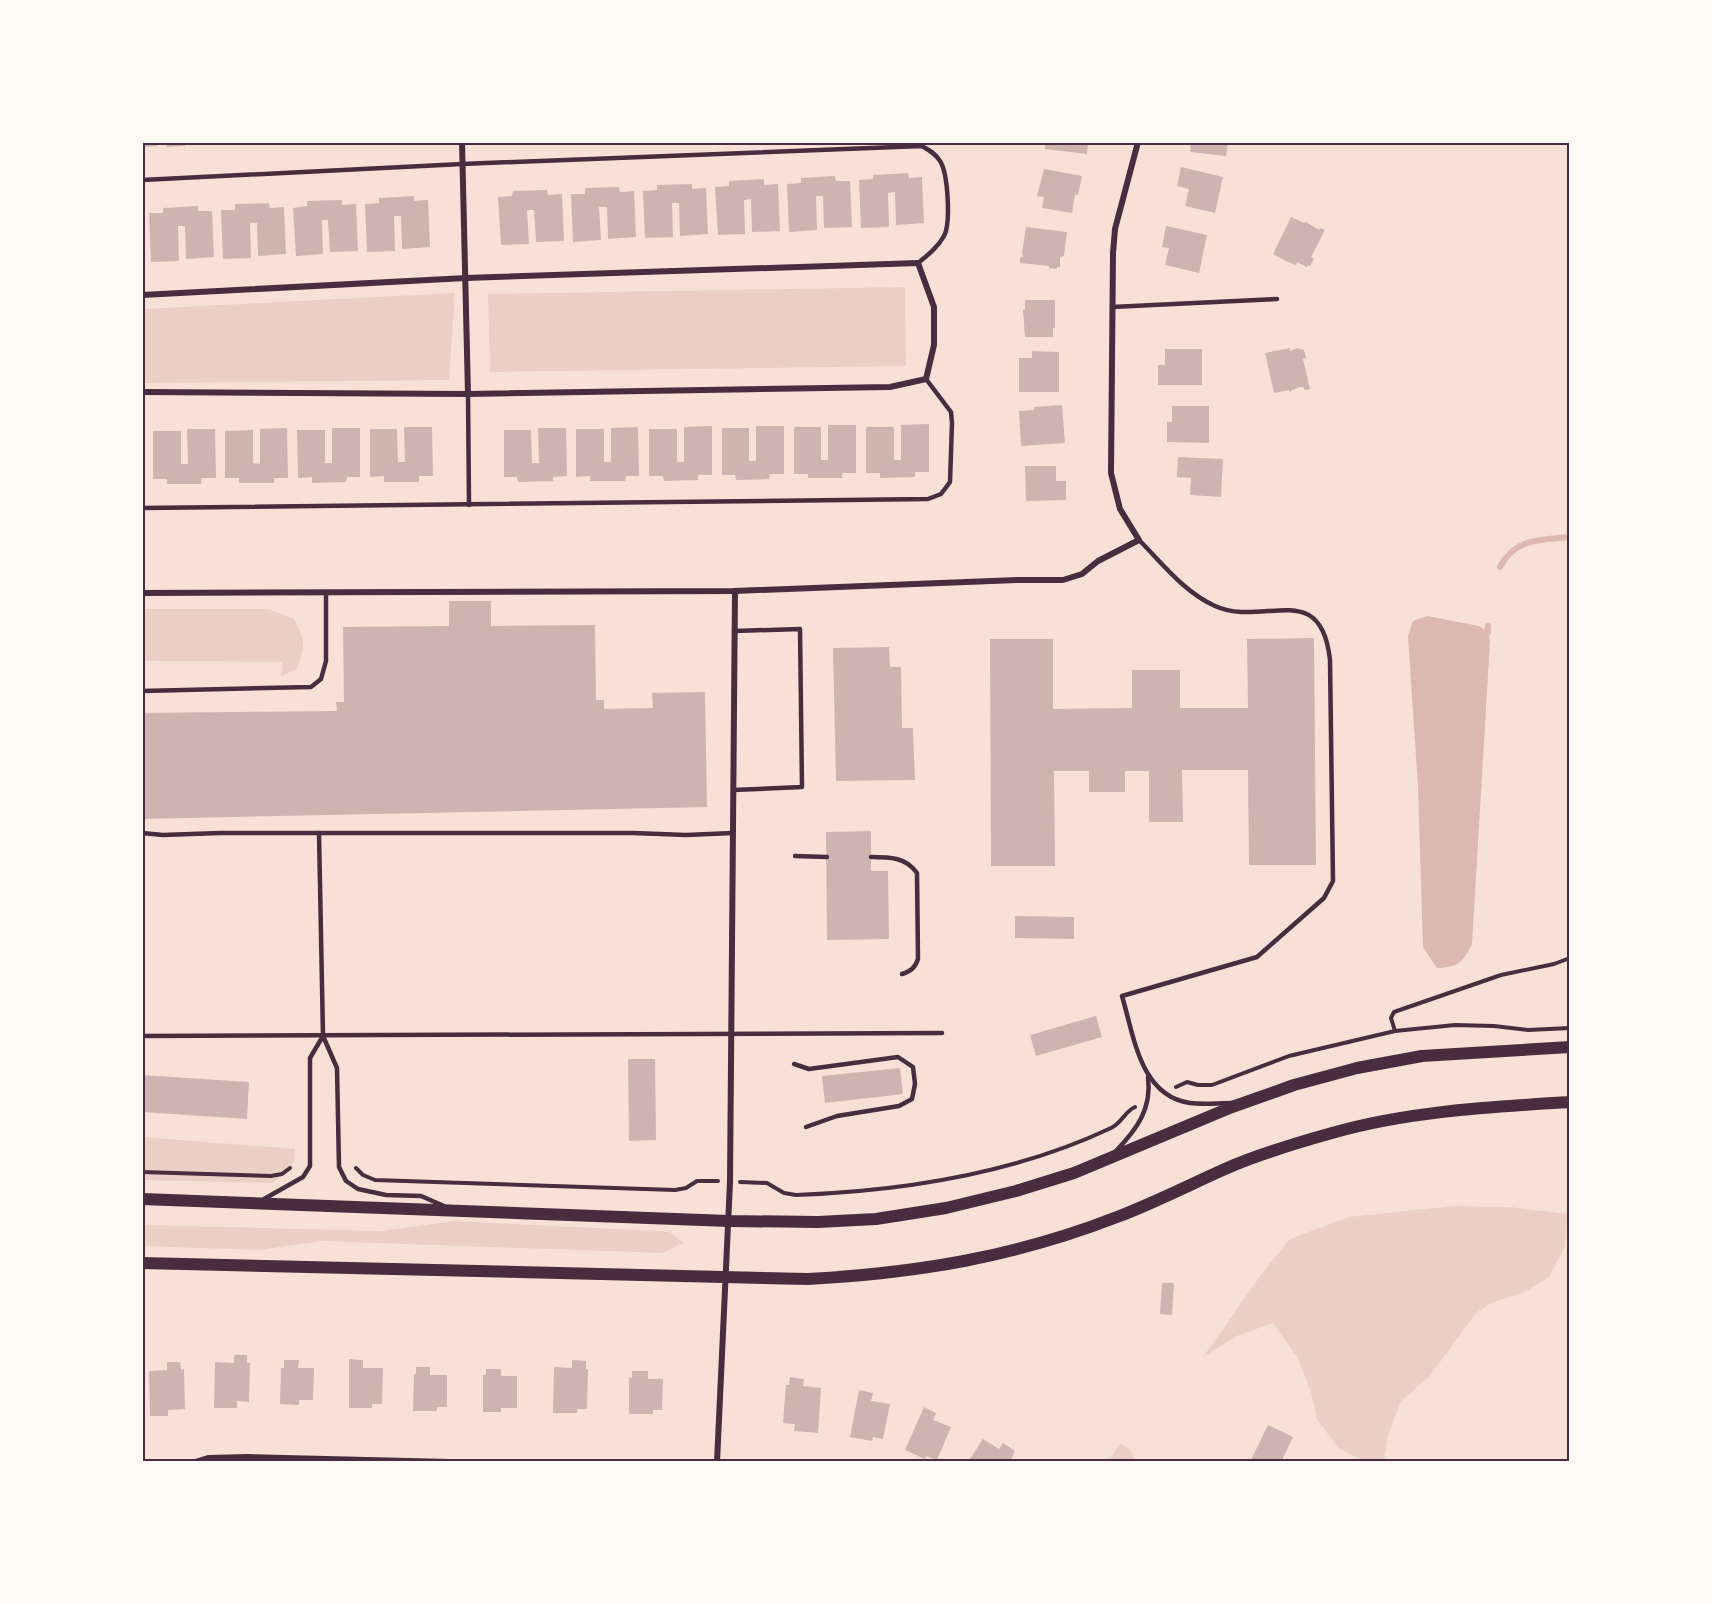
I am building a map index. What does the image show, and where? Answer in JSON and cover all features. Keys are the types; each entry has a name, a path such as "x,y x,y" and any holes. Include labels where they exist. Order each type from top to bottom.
{"main road":[{"path":"142,1199 729,1221 818,1222 865,1219 946,1208 1016,1191 1074,1173 1244,1102 1294,1085 1358,1068 1422,1056 1569,1047"},
{"path":"142,1263 808,1279 873,1275 938,1267 989,1257 1054,1239 1118,1217 1226,1169 1333,1132 1382,1121 1446,1111 1569,1102"}],"street":[{"path":"462,142 468,394"},
{"path":"142,593 735,591 1063,580 1082,574 1098,561 1139,540 1120,508 1111,473 1115,229 1138,142"},
{"path":"142,295 466,278 918,263 934,307 934,345 926,379 890,387 468,394 142,392"},
{"path":"717,1461 729,1221 735,591"},
{"path":"195,1461 208,1458 248,1457 450,1461"}],"lane":[{"path":"142,180 462,164 922,146 940,160 945,171 947,222 945,234 936,248 918,263"},
{"path":"1112,307 1277,299"},
{"path":"142,508 928,499 941,494 950,482 952,423 951,412 926,379"},
{"path":"468,394 469,505"},
{"path":"1139,540 1188,590 1217,607 1242,612 1300,610 1318,622 1328,639 1333,881 1324,898 1257,957 1122,996 1142,1064 1148,1077 1165,1092 1180,1101 1189,1103 1244,1102"},
{"path":"142,691 312,687 321,680 326,661 326,592"},
{"path":"733,790 802,787 800,628 735,631"},
{"path":"142,833 163,835 633,833 686,835 733,833"},
{"path":"319,833 323,1036 337,1068 339,1167 346,1181 358,1190 386,1195 421,1196 454,1211"},
{"path":"795,856 827,857"},
{"path":"871,857 892,857 904,861 917,873 918,959 916,966 902,974"},
{"path":"142,1036 942,1033"},
{"path":"256,1203 303,1177 310,1166 310,1058 323,1036"},
{"path":"794,1064 808,1068 898,1057 913,1067 915,1084 912,1099 899,1106 837,1116 806,1127"},
{"path":"1109,1159 1138,1127 1148,1101 1148,1077"}],"path":[{"path":"1395,1031 1391,1018 1394,1012 1501,975 1554,964 1569,958"},
{"path":"1165,1092 1187,1082 1212,1085 1289,1056 1395,1031 1455,1025 1528,1030 1569,1028"},
{"path":"767,1183 784,1193 796,1195 873,1190 948,1179 1025,1161 1076,1143 1115,1126 1127,1111 1148,1101"},
{"path":"142,1172 270,1176 282,1174 290,1168"},
{"path":"356,1168 363,1175 375,1180 398,1181 675,1190 686,1188 697,1180"}],"shaded area":[{"path":"905,287 906,366 490,372 488,294"},
{"path":"455,293 449,380 143,383 143,309"},
{"path":"143,609 268,609 294,619 302,638 302,655 296,669 281,676 282,662 143,661"},
{"path":"1427,616 1479,626 1488,632 1490,641 1472,944 1459,963 1437,968 1423,947 1418,787 1408,636 1413,621"},
{"path":"143,1137 295,1149 295,1156 292,1166 272,1183 143,1180"},
{"path":"1453,1206 1510,1207 1567,1214 1565,1247 1549,1277 1523,1293 1491,1303 1476,1313 1429,1377 1401,1401 1388,1435 1384,1461 1364,1461 1338,1448 1317,1419 1311,1392 1297,1357 1273,1323 1237,1336 1203,1357 1263,1272 1290,1239 1349,1217"},
{"path":"453,1221 670,1232 683,1243 662,1253 322,1241 259,1250 143,1246 143,1225 382,1231"},
{"path":"1120,1444 1130,1449 1136,1461 1109,1461"}],"building":[{"path":"142,142 156,142 157,146 142,147"},
{"path":"166,142 185,142 185,146 167,147"},
{"path":"1048,142 1088,142 1087,154 1045,149 1045,144"},
{"path":"1191,142 1228,142 1226,156 1190,152"},
{"path":"1181,167 1223,177 1215,213 1185,206 1189,189 1177,186"},
{"path":"1044,169 1082,176 1078,195 1075,194 1072,213 1042,208 1044,197 1037,196"},
{"path":"908,173 909,178 922,177 924,223 896,225 895,192 888,193 889,227 861,228 859,180 873,179 873,175"},
{"path":"835,176 836,181 850,181 852,227 824,228 823,196 816,196 817,230 789,232 787,184 801,183 801,178"},
{"path":"764,179 764,185 778,184 780,231 752,232 751,199 744,200 745,234 718,235 715,187 729,186 729,181"},
{"path":"692,184 692,189 706,188 708,234 680,236 679,203 672,203 673,237 645,238 643,191 657,190 657,185"},
{"path":"619,187 620,192 634,191 636,237 608,239 607,207 599,207 601,240 573,242 571,194 585,194 585,188"},
{"path":"547,190 548,195 562,194 564,241 536,242 534,210 527,210 529,244 501,245 498,197 512,196 513,191"},
{"path":"414,196 414,201 428,200 430,247 402,249 401,216 394,216 395,251 367,252 365,204 379,203 379,198"},
{"path":"342,200 342,205 356,204 358,251 330,252 328,220 322,220 323,254 296,256 293,208 307,206 307,201"},
{"path":"269,203 270,208 284,207 286,254 258,256 257,223 250,223 251,258 223,259 221,210 235,210 235,204"},
{"path":"198,206 198,211 212,211 214,257 186,259 185,226 178,226 179,261 151,262 149,213 163,213 163,208"},
{"path":"1291,217 1319,230 1320,228 1325,230 1311,257 1314,259 1310,266 1307,267 1297,262 1296,265 1273,254"},
{"path":"1166,226 1207,235 1199,273 1165,265 1169,248 1162,247"},
{"path":"1026,227 1067,232 1064,256 1060,257 1060,267 1057,269 1020,263 1020,257 1023,257"},
{"path":"1025,300 1055,300 1053,337 1025,337 1023,310 1025,310"},
{"path":"1290,348 1290,351 1297,348 1304,350 1306,358 1303,359 1310,389 1305,390 1299,387 1289,392 1289,390 1274,393 1265,353"},
{"path":"1165,349 1202,349 1202,385 1158,385 1158,365 1165,365"},
{"path":"1032,351 1059,352 1059,392 1019,392 1019,358 1032,358"},
{"path":"1062,405 1065,443 1021,446 1019,411 1034,410 1034,407"},
{"path":"1172,406 1209,406 1209,443 1167,442 1167,422 1172,422"},
{"path":"929,424 929,472 915,472 915,477 880,478 880,473 866,473 866,427 894,427 894,460 901,460 901,425"},
{"path":"828,425 856,425 856,473 842,473 842,478 808,478 808,474 794,474 794,427 821,427 821,460 828,460"},
{"path":"712,426 712,475 698,475 698,480 664,481 663,476 649,476 649,429 677,429 677,462 684,462 684,427"},
{"path":"756,426 784,426 784,474 770,474 769,479 736,480 735,475 722,475 722,428 749,428 749,461 756,461"},
{"path":"404,427 432,427 433,476 419,476 419,482 384,482 384,476 370,477 370,429 397,429 398,462 405,462"},
{"path":"638,427 639,476 626,476 625,481 590,481 590,476 576,477 576,429 604,429 604,462 611,462 611,428"},
{"path":"287,428 288,478 274,478 274,483 239,483 239,478 225,478 225,431 253,430 253,463 260,464 260,429"},
{"path":"332,428 360,428 360,477 347,477 346,482 312,483 312,477 298,478 297,430 325,430 325,463 332,463"},
{"path":"538,428 566,428 567,476 553,477 553,481 518,482 517,477 504,477 504,430 531,430 532,463 539,463"},
{"path":"187,429 215,429 216,478 202,478 201,484 167,484 167,479 153,479 153,431 181,431 181,464 188,464"},
{"path":"1178,457 1223,459 1221,497 1190,495 1191,478 1177,477"},
{"path":"1025,466 1056,466 1056,481 1066,481 1066,500 1026,501"},
{"path":"449,601 491,601 491,626 595,625 596,700 604,700 604,709 653,708 652,693 705,692 707,807 142,819 142,713 337,711 336,702 344,702 343,627 449,626"},
{"path":"1314,638 1316,865 1249,865 1248,770 1182,770 1183,822 1149,822 1149,771 1125,771 1125,792 1089,792 1089,771 1054,771 1055,866 991,866 990,639 1053,639 1053,709 1132,708 1132,670 1180,670 1180,708 1248,708 1247,639"},
{"path":"889,647 890,667 901,667 902,728 913,728 915,780 836,781 833,648"},
{"path":"871,831 871,871 888,871 889,939 827,940 826,832"},
{"path":"1015,916 1074,917 1074,939 1015,938"},
{"path":"1096,1016 1102,1037 1036,1056 1030,1035"},
{"path":"628,1059 655,1059 656,1140 629,1141"},
{"path":"900,1068 903,1094 825,1103 822,1076"},
{"path":"142,1075 249,1082 247,1119 142,1112"},
{"path":"1162,1283 1174,1283 1172,1315 1160,1314"},
{"path":"234,1355 247,1355 247,1363 250,1363 249,1402 237,1401 237,1408 214,1408 215,1362 234,1363"},
{"path":"349,1359 363,1360 363,1368 383,1368 382,1404 372,1404 372,1408 349,1408"},
{"path":"284,1360 299,1360 298,1368 314,1368 313,1400 299,1400 299,1405 280,1404 281,1368 284,1368"},
{"path":"572,1360 586,1361 586,1369 588,1369 587,1409 577,1409 577,1413 553,1413 554,1367 572,1368"},
{"path":"167,1362 180,1362 181,1370 184,1369 185,1409 168,1410 168,1416 150,1416 149,1371 167,1370"},
{"path":"416,1367 430,1367 430,1375 447,1375 447,1407 437,1407 437,1411 413,1411"},
{"path":"486,1369 501,1369 501,1376 517,1376 517,1408 501,1408 501,1412 483,1412 483,1375 486,1375"},
{"path":"632,1371 648,1371 648,1379 663,1379 662,1410 653,1410 653,1414 629,1414 629,1377 632,1378"},
{"path":"790,1377 804,1379 803,1386 821,1388 818,1433 794,1431 795,1424 783,1423 786,1385 789,1385"},
{"path":"859,1390 873,1393 871,1401 890,1404 883,1439 873,1437 872,1441 850,1437"},
{"path":"924,1407 936,1413 933,1420 951,1427 937,1460 926,1456 925,1459 905,1450"},
{"path":"1268,1425 1293,1437 1281,1462 1250,1462"},
{"path":"983,1439 999,1449 1003,1443 1015,1451 1010,1462 968,1462"}],"waterway":[{"path":"1500,567 1513,550 1529,542 1570,537"},
{"path":"1488,626 1488,632"}]}
